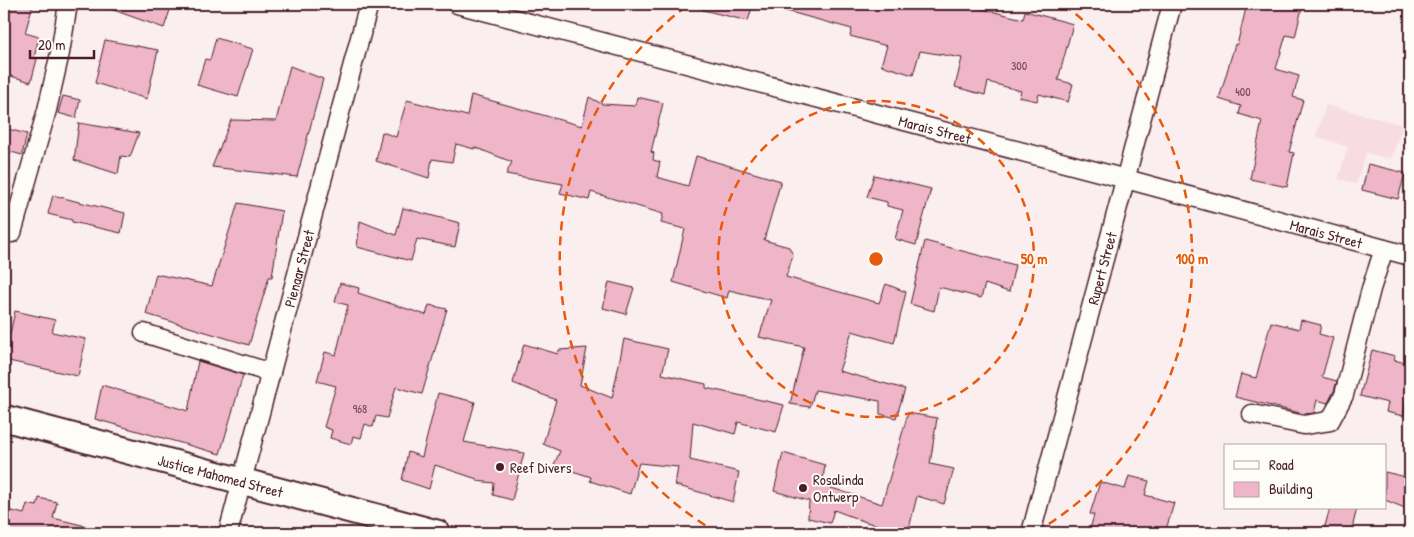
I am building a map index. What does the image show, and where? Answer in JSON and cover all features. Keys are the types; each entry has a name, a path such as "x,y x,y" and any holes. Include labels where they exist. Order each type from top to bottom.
{"main road":[{"name":"Justice Mahomed Street","path":"4,418 438,533"}],"street":[{"path":"12,233 47,110 60,53 68,4"},
{"name":"Pienaar Street","path":"228,533 369,4"},
{"name":"Marais Street","path":"458,4 1126,179 1410,256"},
{"name":"Rupert Street","path":"1032,533 1172,4"},
{"path":"1252,414 1304,425 1330,421 1344,394 1371,289 1384,249"},
{"path":"144,333 271,373"}],"shaded area":[{"path":"1326,105 1403,125 1391,159 1366,153 1356,184 1338,179 1348,147 1316,136"}],"building":[{"path":"4,4 33,4 25,33 39,37 34,58 37,59 31,82 4,74"},
{"path":"102,4 172,4 164,28 102,6"},
{"path":"704,4 753,4 748,21 703,10"},
{"path":"779,4 962,4 1023,19 1025,11 1073,24 1058,80 1073,84 1068,102 1039,94 1037,101 1019,97 1021,91 988,82 985,95 955,87 962,58 920,51 913,75 881,65 887,46 850,36 852,29 779,9"},
{"path":"1247,4 1303,4 1295,37 1286,35 1276,69 1299,76 1293,97 1303,100 1289,152 1294,153 1287,187 1250,179 1262,121 1239,114 1241,106 1219,99 1235,44 1237,45"},
{"path":"216,38 253,49 238,97 197,85 205,59 210,60"},
{"path":"105,40 158,50 147,99 95,83"},
{"path":"290,66 323,79 297,177 212,167 231,120 276,121"},
{"path":"471,95 582,126 589,97 602,104 635,106 637,97 663,103 651,152 654,153 653,160 660,162 657,177 688,186 696,156 781,181 764,240 789,247 793,255 786,277 879,303 886,284 906,292 894,343 852,331 839,371 905,389 896,418 880,414 880,401 815,390 810,407 790,404 804,347 759,337 771,300 729,290 727,298 673,282 685,229 661,223 663,214 591,192 589,200 560,193 563,184 506,174 512,162 474,147 474,149 456,144 452,162 432,159 429,178 376,161 382,132 396,137 407,100 467,116"},
{"path":"63,96 80,100 76,118 58,113"},
{"path":"79,123 139,133 130,157 121,156 118,174 74,160"},
{"path":"4,128 27,134 22,155 4,150"},
{"path":"1368,164 1405,173 1398,199 1362,190"},
{"path":"874,175 931,189 916,245 895,239 903,210 887,206 887,202 867,197"},
{"path":"53,195 125,213 121,233 72,222 72,220 48,214"},
{"path":"238,203 282,211 272,277 269,277 249,345 146,314 156,274 212,286"},
{"path":"403,208 460,223 455,247 417,239 411,261 357,247 360,221 396,235"},
{"path":"925,241 1015,265 1009,292 985,284 981,298 939,287 934,311 910,304"},
{"path":"609,282 634,288 626,314 603,308"},
{"path":"340,283 359,288 358,293 426,315 429,305 447,309 422,394 396,387 387,418 376,416 373,427 365,424 361,438 353,436 351,444 330,438 332,430 324,427 336,386 317,381 325,352 336,355 348,305 335,302"},
{"path":"15,311 55,320 52,332 86,339 78,376 4,360 4,332 10,334"},
{"path":"1301,320 1321,325 1319,334 1333,338 1322,377 1337,381 1328,403 1317,400 1314,413 1304,414 1235,397 1241,374 1256,378 1271,322 1299,329"},
{"path":"624,339 668,349 662,374 706,384 706,388 784,405 776,432 738,422 735,434 693,422 690,460 739,472 733,502 675,485 678,467 639,463 630,494 590,481 591,477 554,465 560,451 543,444 556,400 513,383 524,344 558,354 559,350 587,348 580,385 612,398"},
{"path":"1372,350 1395,356 1394,360 1410,364 1410,402 1406,401 1403,416 1386,412 1388,403 1360,396"},
{"path":"198,361 243,375 220,454 95,419 102,385 188,411"},
{"path":"438,393 475,402 464,442 524,453 512,500 493,495 494,483 477,481 477,479 435,465 429,489 402,480 408,452 422,457"},
{"path":"908,413 937,418 930,464 954,469 944,504 917,496 908,533 866,522 834,510 830,523 808,518 809,501 774,491 783,453 825,465 822,485 882,504"},
{"path":"1386,472 1410,478 1410,510 1386,500"},
{"path":"1129,476 1149,481 1145,495 1174,503 1165,533 1089,533 1094,515 1090,514 1100,482 1125,489"},
{"path":"39,498 57,502 53,518 90,527 89,533 4,533 4,509 24,514 27,504 37,506"},
{"path":"1329,510 1357,510 1351,533 1323,533"}],"place":[{"name":"Reef Divers","path":"500,467"},
{"name":"Rosalinda Ontwerp","path":"803,488"}]}
